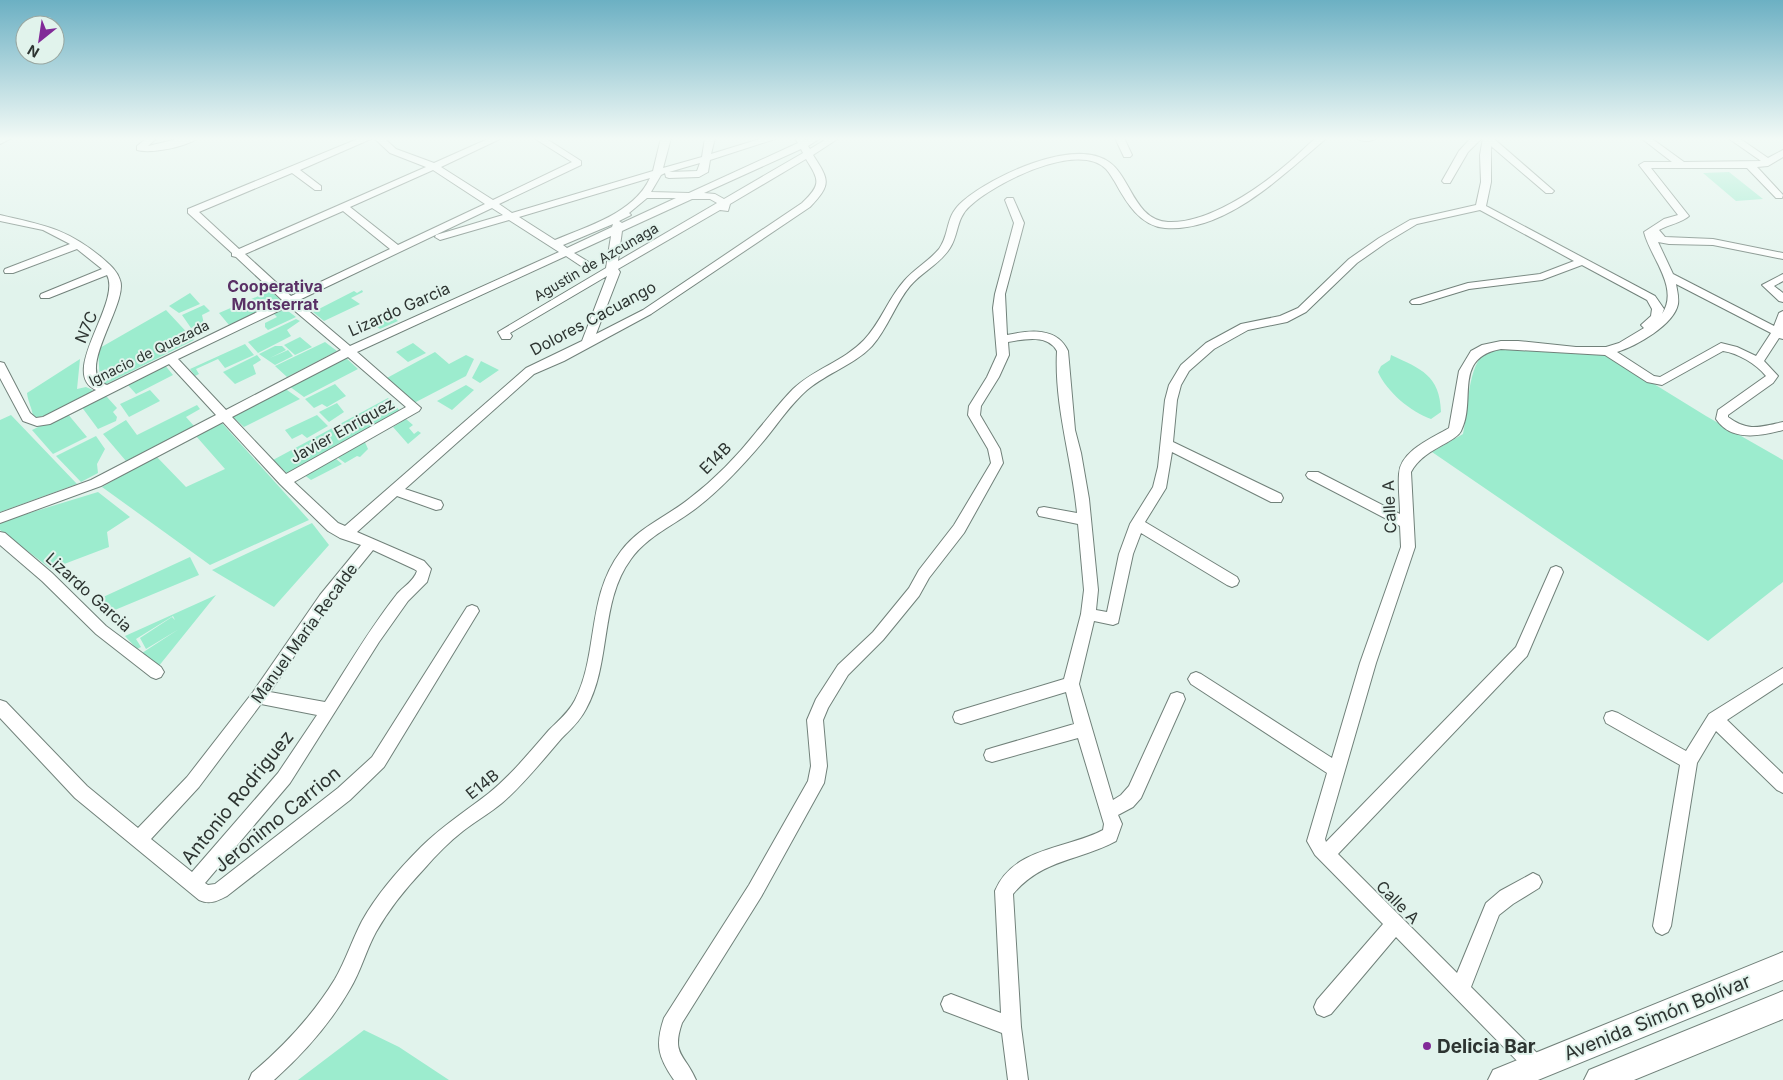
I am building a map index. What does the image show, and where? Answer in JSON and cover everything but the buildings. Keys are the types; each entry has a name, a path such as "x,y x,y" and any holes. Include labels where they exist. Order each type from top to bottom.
{"highway":[{"name":"Avenida Simón Bolívar","path":"1503,1080 1783,966"},
{"path":"1599,1080 1643,1071 1780,1012"}],"street":[{"path":"246,188 192,211 236,254 348,352"},
{"path":"236,254 383,188"},
{"path":"468,188 588,266"},
{"name":"Ignacio de Quezada","path":"0,366 25,416 30,421 37,423 46,421 106,389 525,188"},
{"path":"344,206 397,249 606,188"},
{"name":"Lizardo Garcia","path":"619,220 645,195 648,188"},
{"name":"Lizardo Garcia","path":"0,518 96,483 348,352 566,252 619,220 691,188"},
{"name":"Lizardo Garcia","path":"554,245 706,188"},
{"name":"Agustin de Azcunaga","path":"506,336 504,332 613,270 725,203 744,188"},
{"name":"Dolores Cacuango","path":"345,534 530,371 560,358 588,341 647,312 806,205 815,196 818,188"},
{"name":"E14B","path":"259,1080 270,1071 320,1018 349,973 370,923 396,889 451,831 526,771 579,708 588,687 601,629 604,603 614,575 624,556 640,538 699,499 752,446 788,401 807,383 862,349 881,327 905,285 941,254 949,242 955,217 959,210 989,188"},
{"name":"E14B","path":"1123,188 1145,217 1154,223 1165,225 1217,213 1262,188"},
{"path":"1482,207 1485,188"},
{"path":"1546,188 1549,191"},
{"path":"1662,188 1684,216 1668,221 1653,230 1662,240 1713,242 1783,256"},
{"path":"1772,188 1779,196"},
{"path":"645,195 712,196 725,203"},
{"path":"686,1080 671,1058 666,1039 674,1018 755,891 816,783 819,766 815,720 822,704 843,670 878,636 914,592 924,574 959,529 997,463 994,449 974,415 975,406 1003,355 1000,294 1019,223 1010,200"},
{"path":"1088,614 1113,619 1126,554 1137,524 1158,488 1164,467 1171,400 1175,385 1185,368 1210,346 1245,327 1283,319 1302,310 1353,262 1383,240 1414,222 1482,207 1648,296 1657,305 1656,317 1637,337"},
{"path":"0,218 51,230 79,244 110,270 45,296"},
{"path":"588,341 613,270 619,220"},
{"name":"Calle A","path":"1536,1066 1326,854 1316,841 1368,663 1408,547 1405,472 1409,461 1420,450 1455,430 1459,398 1465,374 1475,354 1481,349 1499,345 1607,351 1637,337 1666,318 1672,309 1669,276 1650,236 1649,232 1653,230"},
{"path":"9,271 79,244"},
{"path":"1416,302 1468,286 1542,277 1583,261"},
{"name":"N7C","path":"106,389 96,385 91,378 91,362 93,347 113,305 116,283 110,270"},
{"path":"1669,276 1780,334"},
{"path":"1781,297 1767,285 1783,277"},
{"path":"1758,362 1780,334 1783,315"},
{"path":"1001,340 1019,336 1038,335 1051,338 1059,344 1064,354 1062,363 1069,430 1075,452 1091,590 1088,614 1071,684 1113,824 1110,834 1101,840 1034,862 1012,881 1004,891 1011,1027 1018,1080"},
{"path":"1607,351 1651,379 1659,381 1672,376 1720,347 1730,348 1758,362 1772,376 1722,413 1722,419 1739,431 1747,433 1783,426"},
{"name":"Javier Enriquez","path":"284,480 415,408 348,352"},
{"name":"Manuel Maria Recalde","path":"138,840 193,782 258,697 325,599 369,545 333,527 284,480 170,358"},
{"path":"1166,444 1276,498"},
{"path":"1312,475 1406,523"},
{"path":"394,490 436,505"},
{"path":"1044,512 1084,520"},
{"path":"1137,524 1232,582"},
{"name":"Lizardo Garcia","path":"0,537 47,577 102,630 156,672"},
{"name":"Antonio Rodriguez","path":"193,884 284,778 379,630 403,597 423,574 424,569 419,565 369,545"},
{"path":"1326,854 1522,651 1556,572"},
{"name":"Jeronimo Carrion","path":"0,707 81,792 205,894 213,894 221,890 344,794 378,762 472,611"},
{"path":"1662,926 1689,761 1715,719 1783,674"},
{"path":"1196,678 1336,770"},
{"path":"961,717 1071,684"},
{"name":"Antonio Rodriguez","path":"258,697 329,710"},
{"path":"1109,811 1127,801 1135,792 1177,699"},
{"path":"1612,718 1689,761"},
{"path":"1715,719 1783,785"},
{"path":"992,756 1083,729"},
{"path":"1460,990 1492,909 1500,901 1511,897 1534,882"},
{"path":"1324,1007 1395,924"},
{"path":"951,1004 1011,1027"}],"green space":[{"path":"1721,188 1750,188 1763,199 1736,201"},
{"path":"362,290 363,292 351,298 360,304 324,321 313,312 354,291 357,293"},
{"path":"270,291 282,301 229,325 219,313"},
{"path":"190,293 200,304 179,313 169,306"},
{"path":"204,305 210,311 202,315 204,324 191,328 182,315"},
{"path":"284,308 296,317 268,330 265,327 265,323 277,317 273,313"},
{"path":"166,310 194,340 106,384 100,382 98,349"},
{"path":"388,312 398,321 380,329 374,325 365,327 361,324"},
{"path":"296,319 300,321 287,330 291,336 258,353 248,342"},
{"path":"300,337 312,347 295,355 284,345"},
{"path":"325,342 337,351 287,377 275,366"},
{"path":"413,343 426,353 408,362 396,352"},
{"path":"245,344 254,355 225,368 218,359 196,369 199,374 195,376 190,369"},
{"path":"275,346 282,346 286,350 270,358 288,350 293,356 275,365 259,354"},
{"path":"1507,349 1607,355 1706,416 1783,460 1783,582 1708,641 1432,452 1463,434 1469,390 1480,358 1489,351"},
{"path":"435,352 449,364 466,355 474,359 466,376 414,403 385,379"},
{"path":"257,355 261,360 253,365 256,374 235,384 223,372"},
{"path":"1391,355 1420,369 1433,381 1440,400 1441,412 1431,419 1423,416 1393,394 1378,372 1381,366 1390,360"},
{"path":"345,357 358,369 304,397 289,386"},
{"path":"80,359 77,389 86,387 93,390 59,410 36,418 33,416 27,393"},
{"path":"481,361 499,370 480,383 472,378"},
{"path":"164,364 173,375 136,394 127,384"},
{"path":"335,384 346,396 327,407 322,404 314,408 305,399"},
{"path":"466,385 474,390 452,410 437,401"},
{"path":"284,388 300,399 244,427 232,416"},
{"path":"150,390 160,401 129,417 120,404"},
{"path":"100,395 107,397 117,408 113,412 117,417 116,421 98,429 81,406"},
{"path":"388,398 401,412 288,474 273,460"},
{"path":"337,403 344,412 329,422 319,412"},
{"path":"197,405 200,409 186,417 194,426 126,461 103,434 126,420 137,435"},
{"path":"67,413 87,437 53,454 32,430"},
{"path":"11,415 77,484 0,512 0,420"},
{"path":"317,415 328,426 307,438 302,434 292,439 285,430"},
{"path":"406,419 413,425 409,428 414,434 418,431 421,433 408,444 393,427"},
{"path":"221,422 309,520 210,565 102,487 156,456 186,487 225,469 196,436"},
{"path":"96,436 105,449 97,464 98,473 81,482 56,456"},
{"path":"364,440 368,449 360,457 357,456 345,463 337,457"},
{"path":"335,458 342,464 311,480 303,474"},
{"path":"98,492 130,517 107,532 109,547 51,569 0,530 0,522"},
{"path":"312,523 329,545 274,607 212,570"},
{"path":"190,557 199,575 110,612 101,598"},
{"path":"216,595 158,667 142,653 179,629 146,649 140,638 172,617 175,620 173,616 136,639 141,647 137,649 125,636"},
{"path":"364,1030 399,1047 449,1080 298,1080"}],"place":[{"name":"Delicia Bar","path":"1427,1046"}],"district":[{"name":"Cooperativa Montserrat","path":"275,295"}]}
